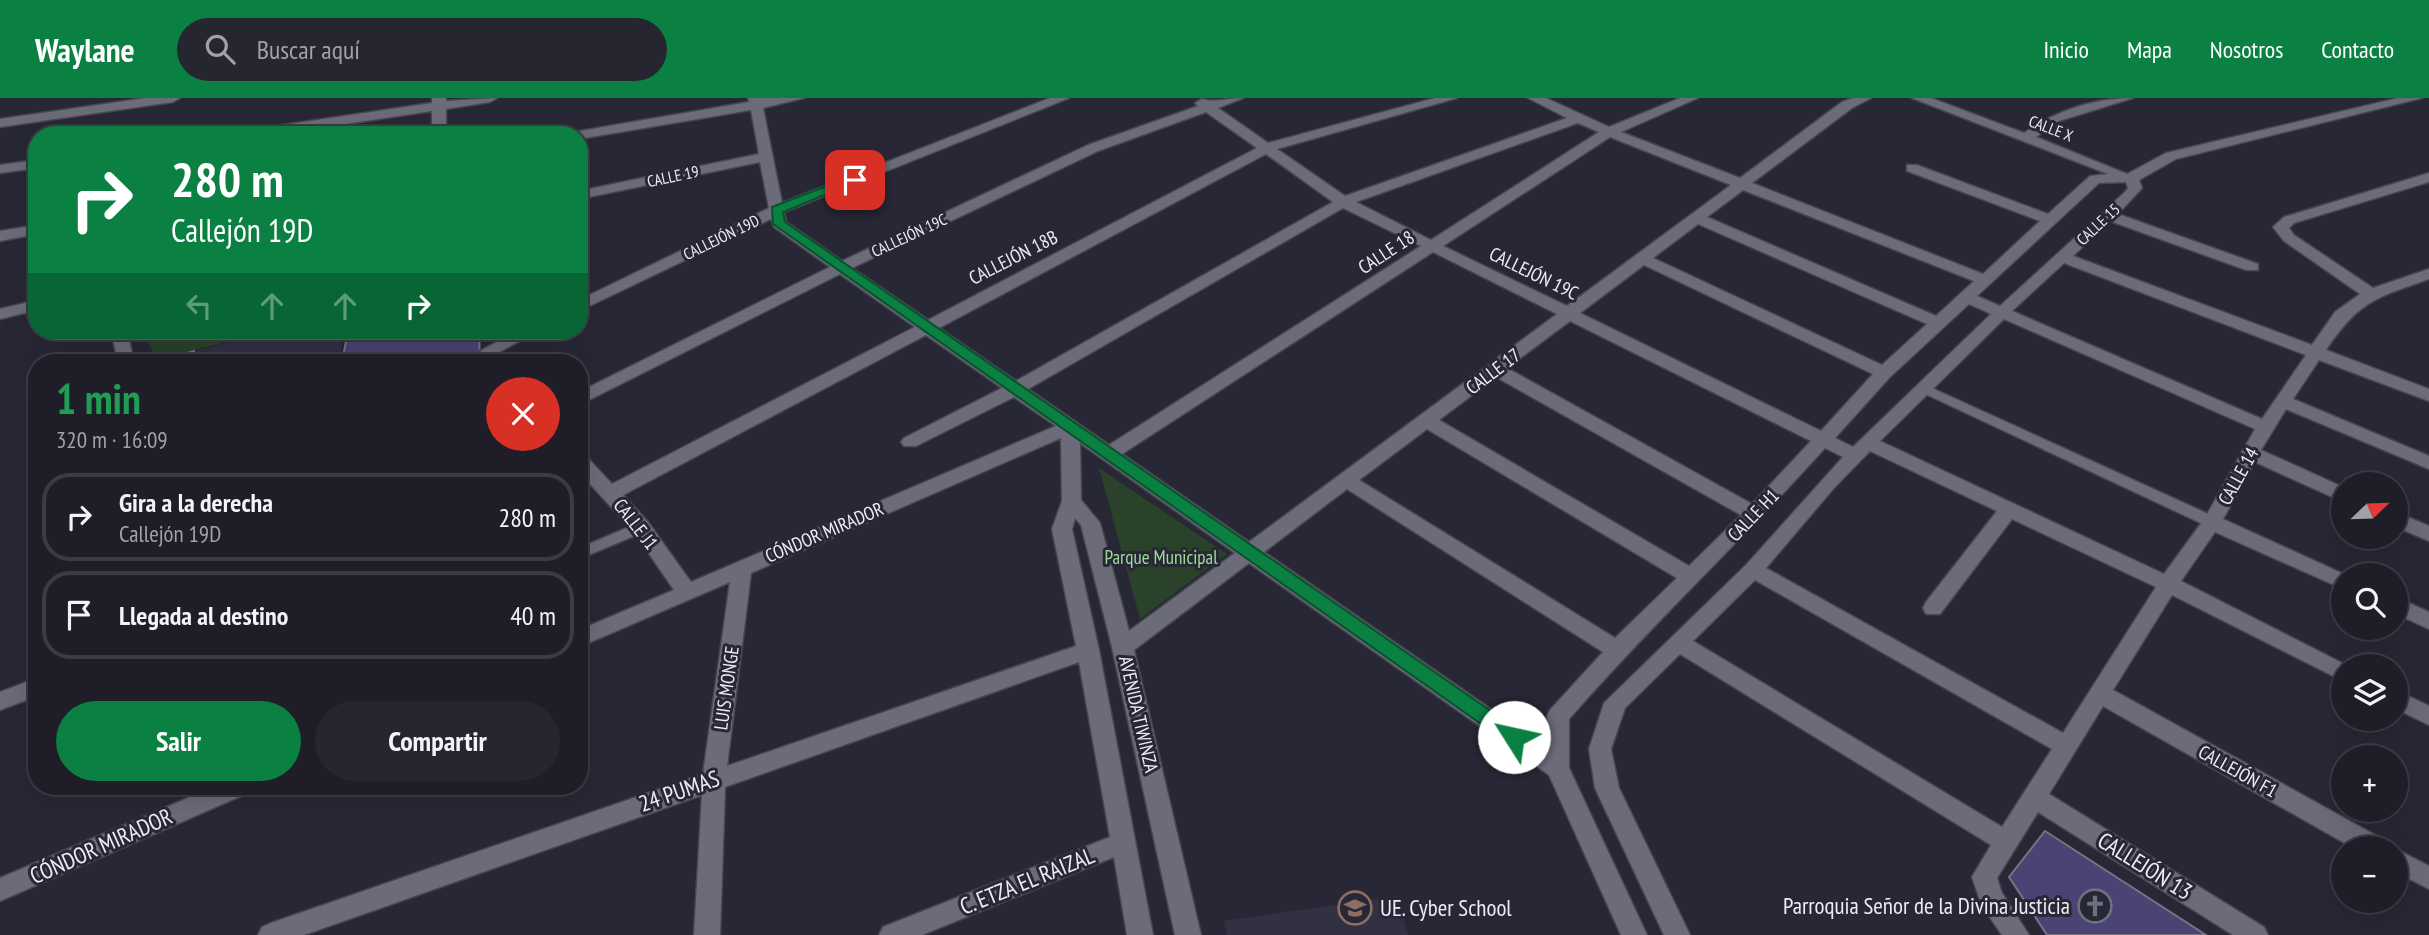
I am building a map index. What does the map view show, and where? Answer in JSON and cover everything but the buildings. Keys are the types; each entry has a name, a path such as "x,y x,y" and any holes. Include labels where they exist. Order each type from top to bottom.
{"street":[{"path":"0,123 173,98"},
{"path":"296,126 439,102 490,98"},
{"path":"588,133 756,101 797,98"},
{"name":"CALLEJÓN 19D","path":"588,302 777,210 1062,98"},
{"name":"CALLEJÓN 19C","path":"588,395 841,267 1093,148 1202,103 1236,98"},
{"name":"CALLEJÓN 18B","path":"611,493 1270,147 1450,98"},
{"path":"1535,98 1609,132 1986,280"},
{"name":"CALLE 18","path":"1109,454 1609,132 1691,98"},
{"name":"CALLE 17","path":"1124,647 1847,104 1864,98"},
{"name":"CALLE X","path":"1919,98 2131,178"},
{"path":"2027,137 2054,118 2126,98"},
{"path":"2131,178 2171,156 2415,98"},
{"path":"756,101 779,224 1558,768"},
{"path":"439,102 439,126"},
{"name":"CALLEJÓN 19C","path":"1202,103 1270,147 1343,202 1433,247 1824,439 1862,449 2009,509 2168,584 2331,667"},
{"path":"910,442 1015,389 1343,202 1577,119"},
{"name":"CALLE 19","path":"588,193 767,156"},
{"path":"0,169 28,165"},
{"path":"1912,168 2050,220"},
{"path":"2371,294 2290,238 2281,227 2289,220 2429,177"},
{"name":"CALLE 15","path":"1862,449 2135,188 2131,178"},
{"name":"CALLE H1","path":"1634,935 1558,768 1558,716 1618,650 1754,514 1884,373 2095,179 2131,178"},
{"path":"2108,215 2252,267"},
{"path":"1695,217 1938,323"},
{"path":"0,236 28,231"},
{"path":"2062,257 2429,395"},
{"path":"1641,258 1884,373"},
{"name":"CALLE 14","path":"2017,935 1991,898 1984,877 2168,584 2212,522 2264,427 2284,402 2341,315 2371,294 2429,274"},
{"path":"1966,297 2264,427"},
{"path":"0,314 28,307"},
{"path":"495,354 516,340"},
{"path":"1495,369 1754,514"},
{"path":"2284,402 2429,463"},
{"path":"1427,421 1691,577"},
{"name":"AVENIDA TIWINZA","path":"1070,427 1072,500 1062,529 1088,650 1140,935"},
{"name":"CÓNDOR MIRADOR","path":"588,635 742,566 1070,427"},
{"name":"CALLE H1","path":"1677,935 1607,788 1600,749 1615,703 1753,570 1827,483 1862,449"},
{"path":"2251,453 2331,490"},
{"name":"CALLE J1","path":"588,469 641,527 687,593"},
{"path":"1347,481 1618,650"},
{"name":"AVENIDA TIWINZA","path":"1072,500 1090,523 1124,647 1188,935"},
{"path":"1933,608 2009,509"},
{"path":"2212,522 2331,577"},
{"path":"2408,524 2429,534"},
{"name":"LUIS MONGE","path":"707,935 714,778 742,566"},
{"path":"1753,570 2067,747"},
{"path":"2408,611 2429,621"},
{"path":"1678,642 2006,842"},
{"name":"24 PUMAS","path":"271,935 714,778 1088,650"},
{"path":"0,701 28,690"},
{"name":"CALLEJÓN F1","path":"2100,693 2354,836"},
{"path":"2408,705 2429,716"},
{"name":"CÓNDOR MIRADOR","path":"0,890 219,795"},
{"name":"CALLEJÓN 13","path":"2035,798 2255,935"},
{"name":"C. ETZA EL RAIZAL","path":"892,935 1124,842"},
{"path":"2408,867 2429,878"}],"lane":[{"path":"1923,388 2212,522"},
{"path":"588,550 641,527"}],"shaded area":[{"path":"343,340 340,354 195,354 195,351 234,341"},
{"name":"UE. Cyber School","path":"1397,896 1408,935 1227,935 1224,921"}],"green space":[{"path":"147,340 234,340 179,354 153,354"},
{"name":"Parque Municipal","path":"1099,468 1227,554 1140,619"}],"place":[{"name":"Parroquia Señor de la Divina Justicia","path":"2095,906"},
{"name":"UE. Cyber School","path":"1355,908"}],"route":[{"path":"855,180 777,210 779,224 1514,737"}]}
